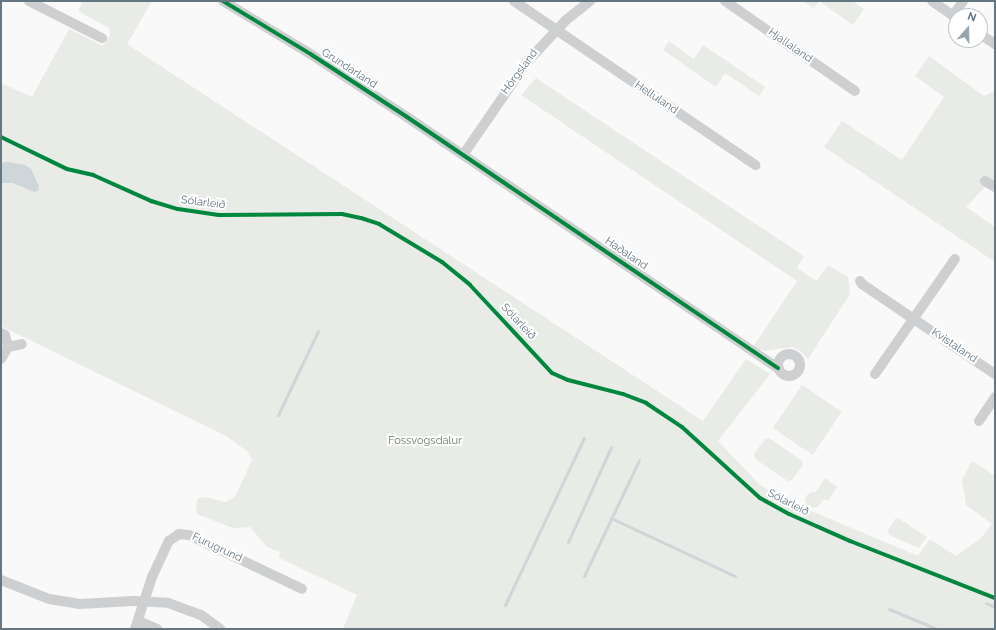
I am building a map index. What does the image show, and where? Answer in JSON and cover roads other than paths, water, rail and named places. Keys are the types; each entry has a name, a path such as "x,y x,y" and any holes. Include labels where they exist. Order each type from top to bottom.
{"street":[{"path":"30,1 102,38"},
{"name":"Grundarland","path":"223,1 312,55 464,155"},
{"name":"Helluland","path":"514,1 755,166"},
{"name":"Hörgsland","path":"464,155 510,83 541,44 590,1"},
{"name":"Hjallaland","path":"724,1 855,91"},
{"path":"932,1 948,13"},
{"name":"Haðaland","path":"464,155 778,368"},
{"path":"986,181 995,187"},
{"path":"875,374 954,259"},
{"name":"Kvistaland","path":"860,281 862,284 995,374"},
{"path":"1,333 5,335 8,347 1,359"},
{"path":"8,347 22,344"},
{"path":"979,421 995,397"},
{"name":"Furugrund","path":"157,629 137,625 144,601 170,541 179,534 189,535 302,589"},
{"path":"1,580 49,599 79,604 144,601 168,603 201,615 220,629"}],"waterway":[{"path":"278,415 318,331"},
{"path":"505,605 584,438"},
{"path":"568,542 611,447"},
{"path":"584,576 639,460"},
{"path":"611,518 735,576"},
{"path":"986,603 995,607"},
{"path":"889,609 937,629"}],"park label":[{"name":"Fossvogsdalur","path":"425,441"}]}
